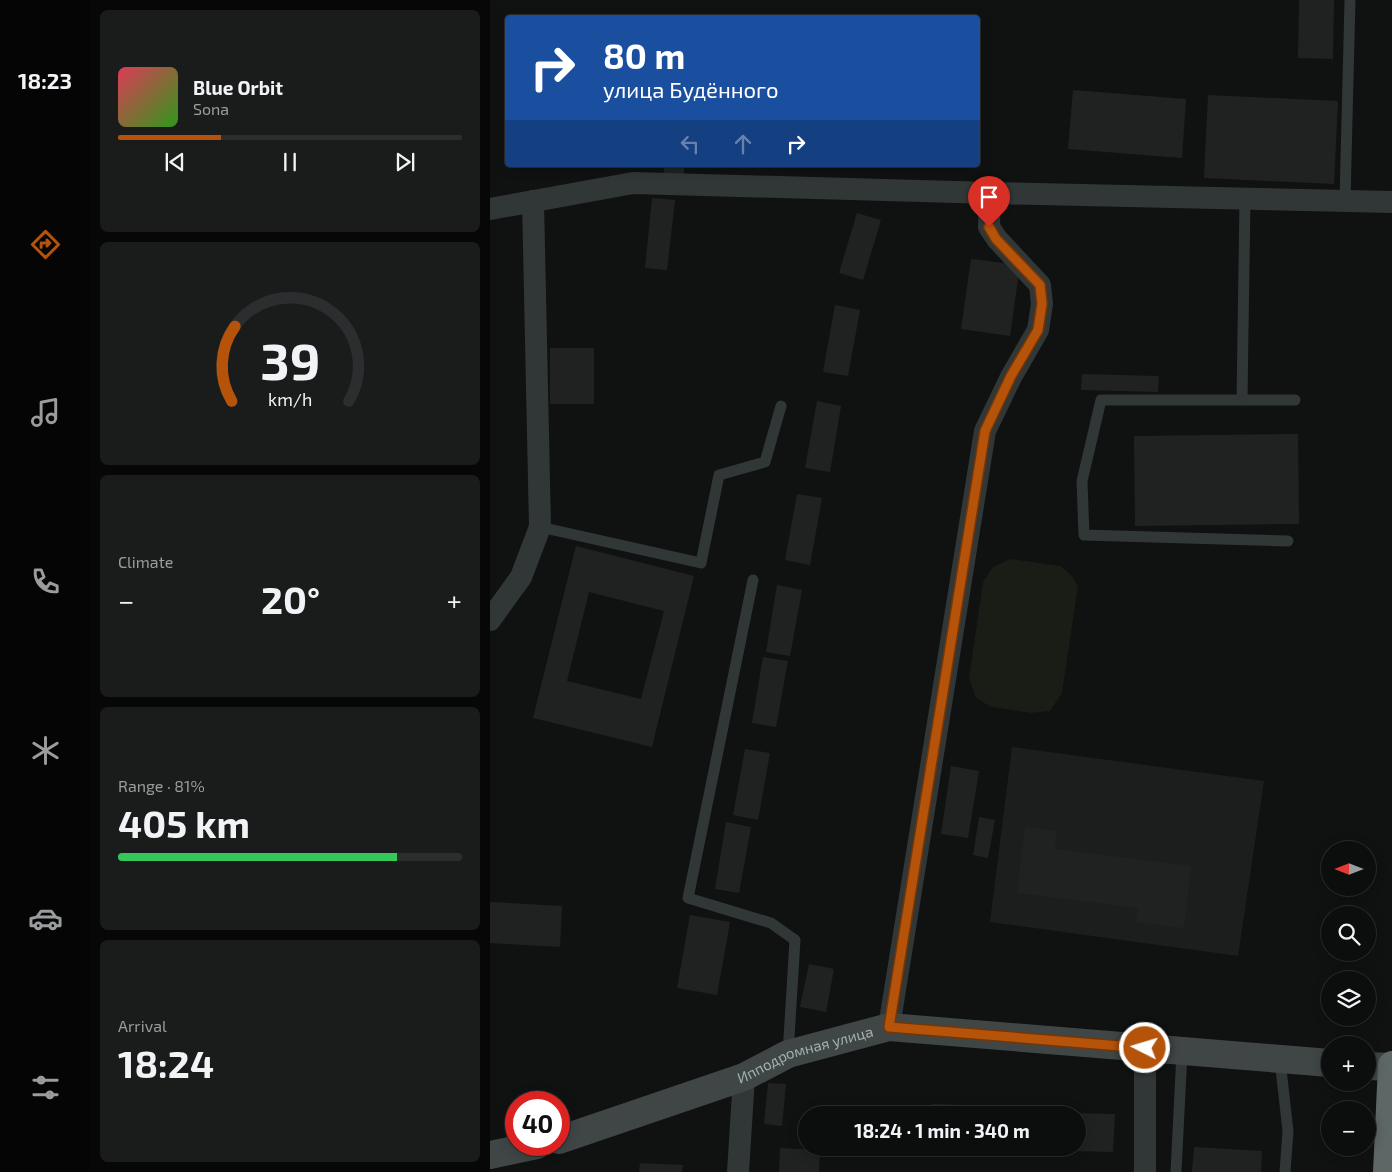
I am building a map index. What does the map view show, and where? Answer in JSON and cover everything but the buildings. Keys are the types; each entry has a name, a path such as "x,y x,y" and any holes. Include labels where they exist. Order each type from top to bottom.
{"highway":[{"path":"1387,1172 1392,1066"}],"street":[{"path":"490,209 633,183 1392,202"},
{"path":"889,1027 985,431 1011,376 1038,330 1042,304 1040,285 996,239 989,227 990,193"},
{"path":"490,620 522,577 540,527 533,201"},
{"name":"Ипподромная улица","path":"570,1136 744,1077 788,1054 889,1027 1321,1062"},
{"path":"1145,1048 1145,1172"},
{"path":"1376,1066 1392,1066"},
{"path":"738,1172 744,1077"},
{"path":"490,1155 505,1152"}],"lane":[{"path":"1346,200 1350,0"},
{"path":"1242,400 1245,199"},
{"path":"1288,541 1084,536 1082,480 1101,400 1295,400"},
{"path":"540,527 701,563 719,475 765,462 781,406"},
{"path":"753,580 688,898 771,923 795,940 788,1054"},
{"path":"1176,1172 1182,1052"},
{"path":"1280,1060 1288,1131 1286,1172"}],"shaded area":[{"path":"1010,559 1061,566 1072,576 1078,587 1062,693 1050,711 1031,713 991,707 976,698 969,678 983,582 993,567"},
{"path":"1012,747 1264,781 1238,956 990,922"}],"route":[{"path":"989,227 996,239 1040,285 1042,304 1038,330 1011,376 985,431 889,1027 1145,1048"}]}
